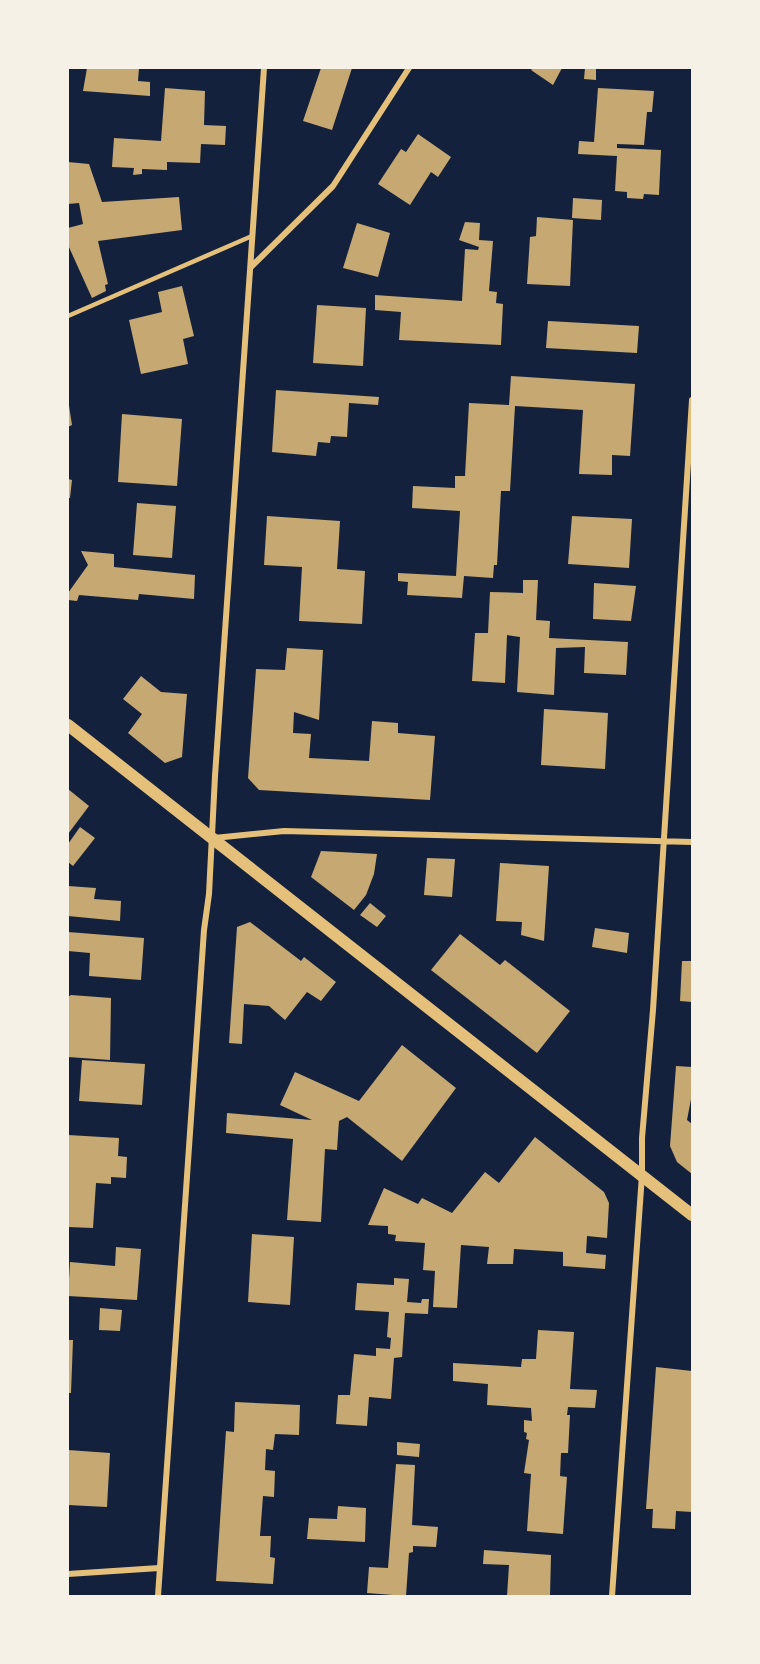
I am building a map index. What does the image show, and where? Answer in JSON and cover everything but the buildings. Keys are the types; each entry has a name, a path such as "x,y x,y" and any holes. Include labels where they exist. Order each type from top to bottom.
{"main road":[{"path":"68,725 693,1215"}],"street":[{"path":"158,1596 204,930 213,839 264,68"},
{"path":"250,267 333,186 409,68"},
{"path":"612,1596 693,400"},
{"path":"213,839 284,831 663,840 693,843"},
{"path":"68,1574 159,1568"}],"lane":[{"path":"68,316 252,236"}]}
